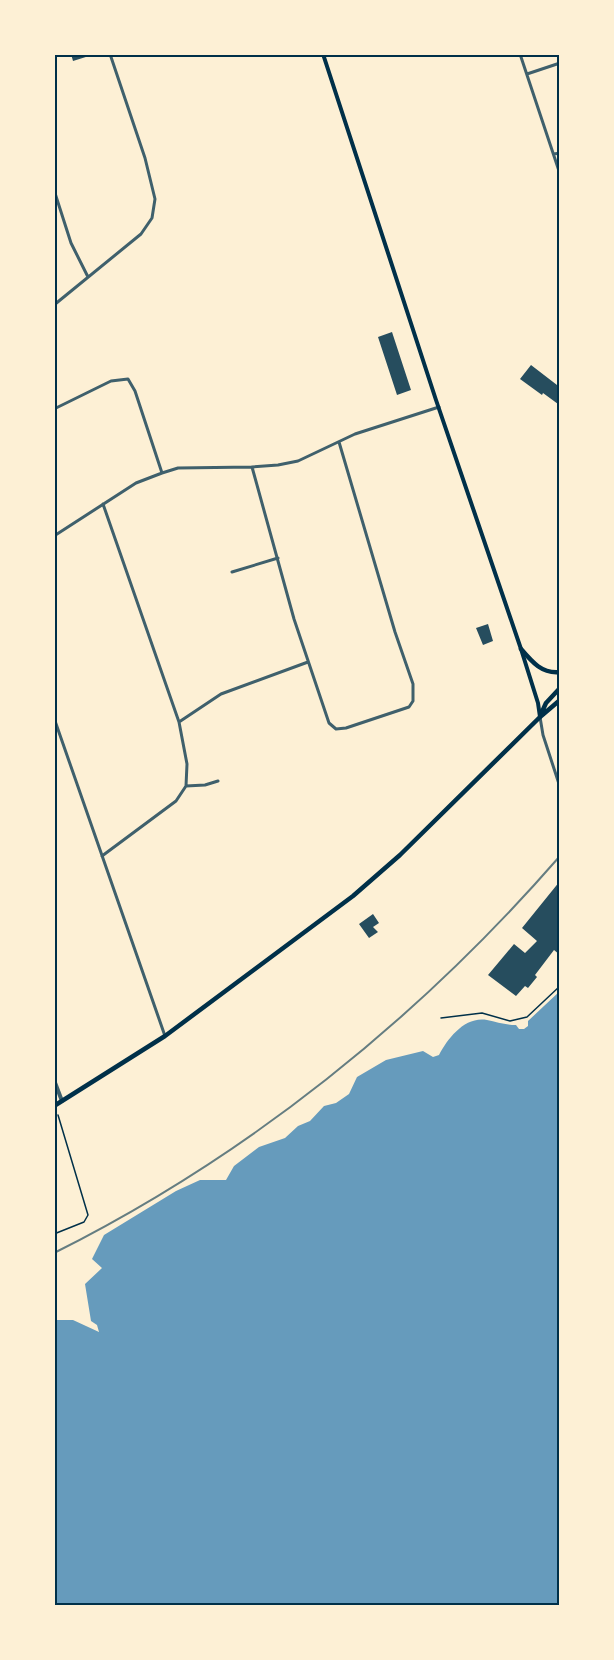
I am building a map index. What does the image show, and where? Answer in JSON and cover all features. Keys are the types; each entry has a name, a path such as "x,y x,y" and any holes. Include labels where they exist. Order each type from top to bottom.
{"main road":[{"path":"323,54 521,649 538,703 540,717"},
{"path":"521,649 533,663 543,670 552,673 560,672"},
{"path":"540,717 546,703 560,688"},
{"path":"54,1106 165,1036 352,896 400,855 560,700"}],"street":[{"path":"54,305 141,234 152,218 155,200 145,158 110,54"},
{"path":"520,54 560,174"},
{"path":"527,74 560,63"},
{"path":"554,154 560,153"},
{"path":"54,190 71,243 88,277"},
{"path":"54,409 111,381 128,379 135,391 162,473"},
{"path":"54,536 136,483 162,473 178,468 252,467 298,461 355,434 439,407"},
{"path":"252,467 294,619 329,723 336,729 346,728 409,706 413,701 413,684 395,632 339,442"},
{"path":"102,503 178,722 187,764 186,786 176,801 102,856"},
{"path":"232,572 278,558"},
{"path":"178,722 221,694 308,663"},
{"path":"540,717 543,735 560,787"},
{"path":"54,718 165,1036"},
{"path":"186,786 218,781"},
{"path":"54,1080 62,1101"}],"path":[{"path":"441,1018 482,1013 510,1021 527,1017 560,986"},
{"path":"54,1234 84,1222 88,1215 58,1115"}],"water":[{"path":"560,991 560,1606 54,1606 54,1320 73,1320 99,1332 97,1325 91,1321 85,1284 102,1268 92,1259 104,1235 176,1191 200,1180 226,1180 234,1166 259,1147 285,1138 298,1126 310,1121 324,1106 336,1103 349,1094 357,1077 386,1060 423,1051 433,1057 439,1055 458,1030 471,1021 487,1020 516,1025 519,1029 524,1029 528,1026 528,1021"}],"building":[{"path":"71,54 88,54 89,56 73,61"},
{"path":"392,332 411,390 397,395 378,337"},
{"path":"531,365 557,385 560,381 560,409 558,404 520,379"},
{"path":"488,624 493,641 483,645 476,628"},
{"path":"560,881 560,955 554,950 528,988 525,986 516,996 488,975 514,944 525,953 537,941 522,928"},
{"path":"373,914 379,923 373,927 378,932 369,938 359,924"}],"railway":[{"path":"54,1253 126,1215 195,1173 262,1128 326,1079 389,1028 448,973 560,856"}]}
